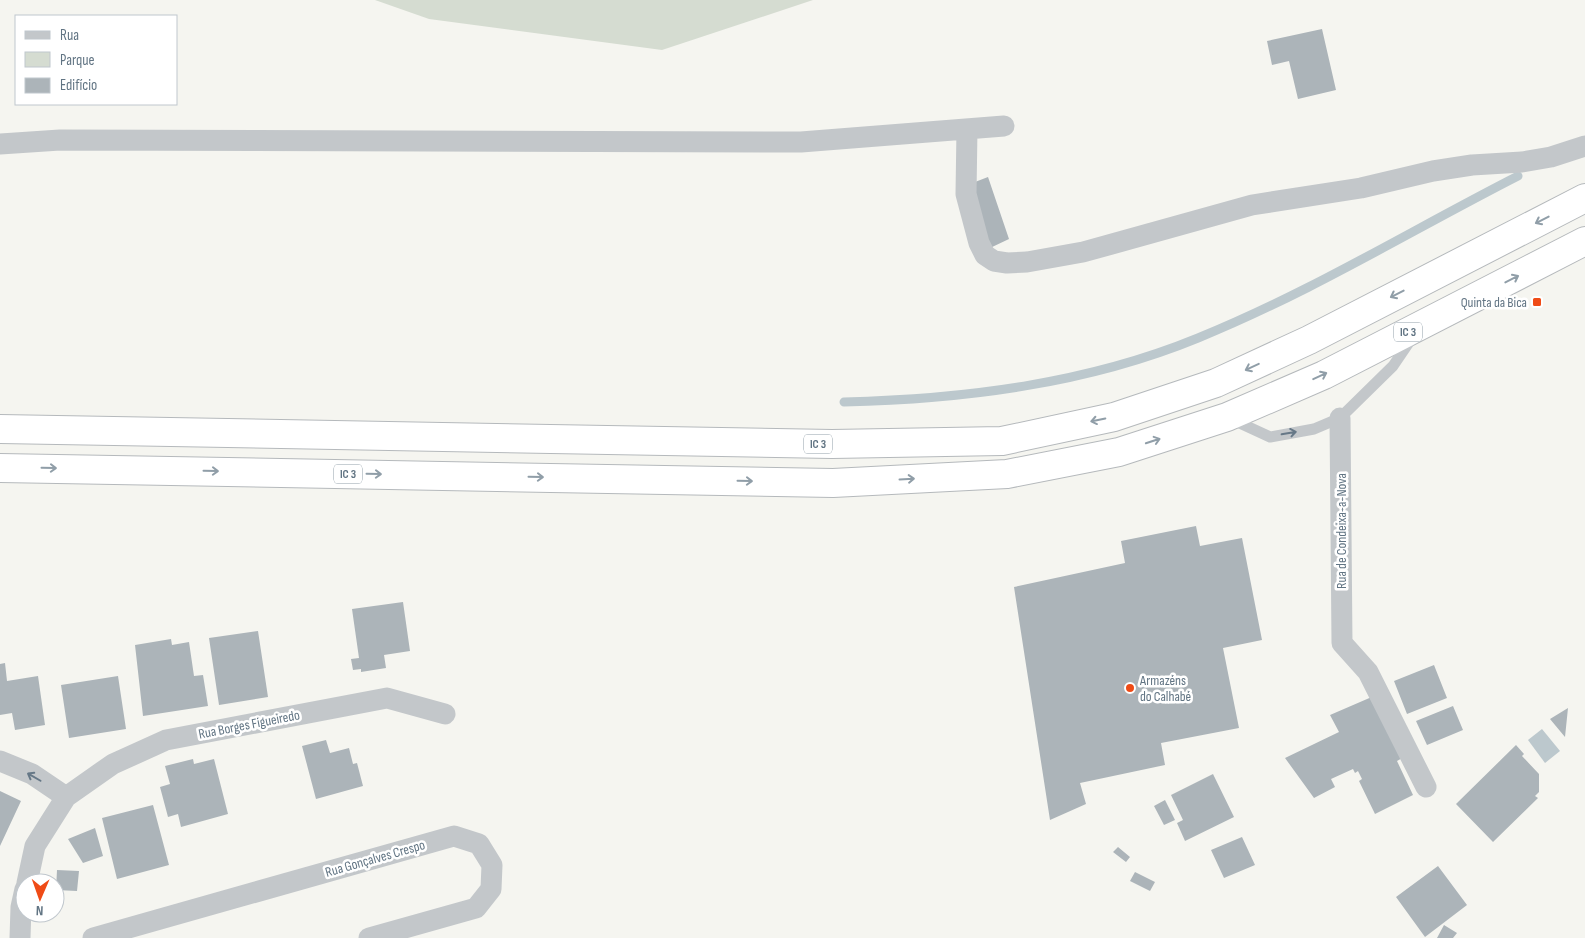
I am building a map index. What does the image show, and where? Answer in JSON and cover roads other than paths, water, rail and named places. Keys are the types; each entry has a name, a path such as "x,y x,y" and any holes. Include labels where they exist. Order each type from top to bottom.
{"highway":[{"name":"IC 3","path":"0,429 832,444 1002,441 1114,417 1216,383 1308,340 1585,198"},
{"name":"IC 3","path":"0,468 833,483 1007,474 1119,452 1228,417 1324,375 1585,240"}],"street":[{"path":"0,144 60,140 801,142 1004,126"},
{"path":"967,129 966,194 979,243 990,258 1007,263 1027,262 1083,252 1252,205 1361,188 1433,170 1522,162 1551,157 1585,146"},
{"name":"Rua de Condeixa-a-Nova","path":"1340,418 1342,643 1368,672 1426,787"},
{"name":"Rua Borges Figueiredo","path":"66,797 113,764 166,740 387,698 445,714"},
{"path":"0,761 32,774 66,797 35,846 28,873"},
{"name":"Rua Gonçalves Crespo","path":"93,938 454,836 479,844 492,865 491,889 476,908 369,938"},
{"path":"20,923 20,938"}],"lane":[{"path":"1228,417 1270,437 1314,429 1340,418 1393,366 1420,326"}],"waterway":[{"path":"844,402 979,393 1068,378 1156,354 1198,338 1280,301 1518,176"}],"place":[{"name":"Quinta da Bica","path":"1537,302"},
{"name":"Armazéns do Calhabé","path":"1130,688"}]}
